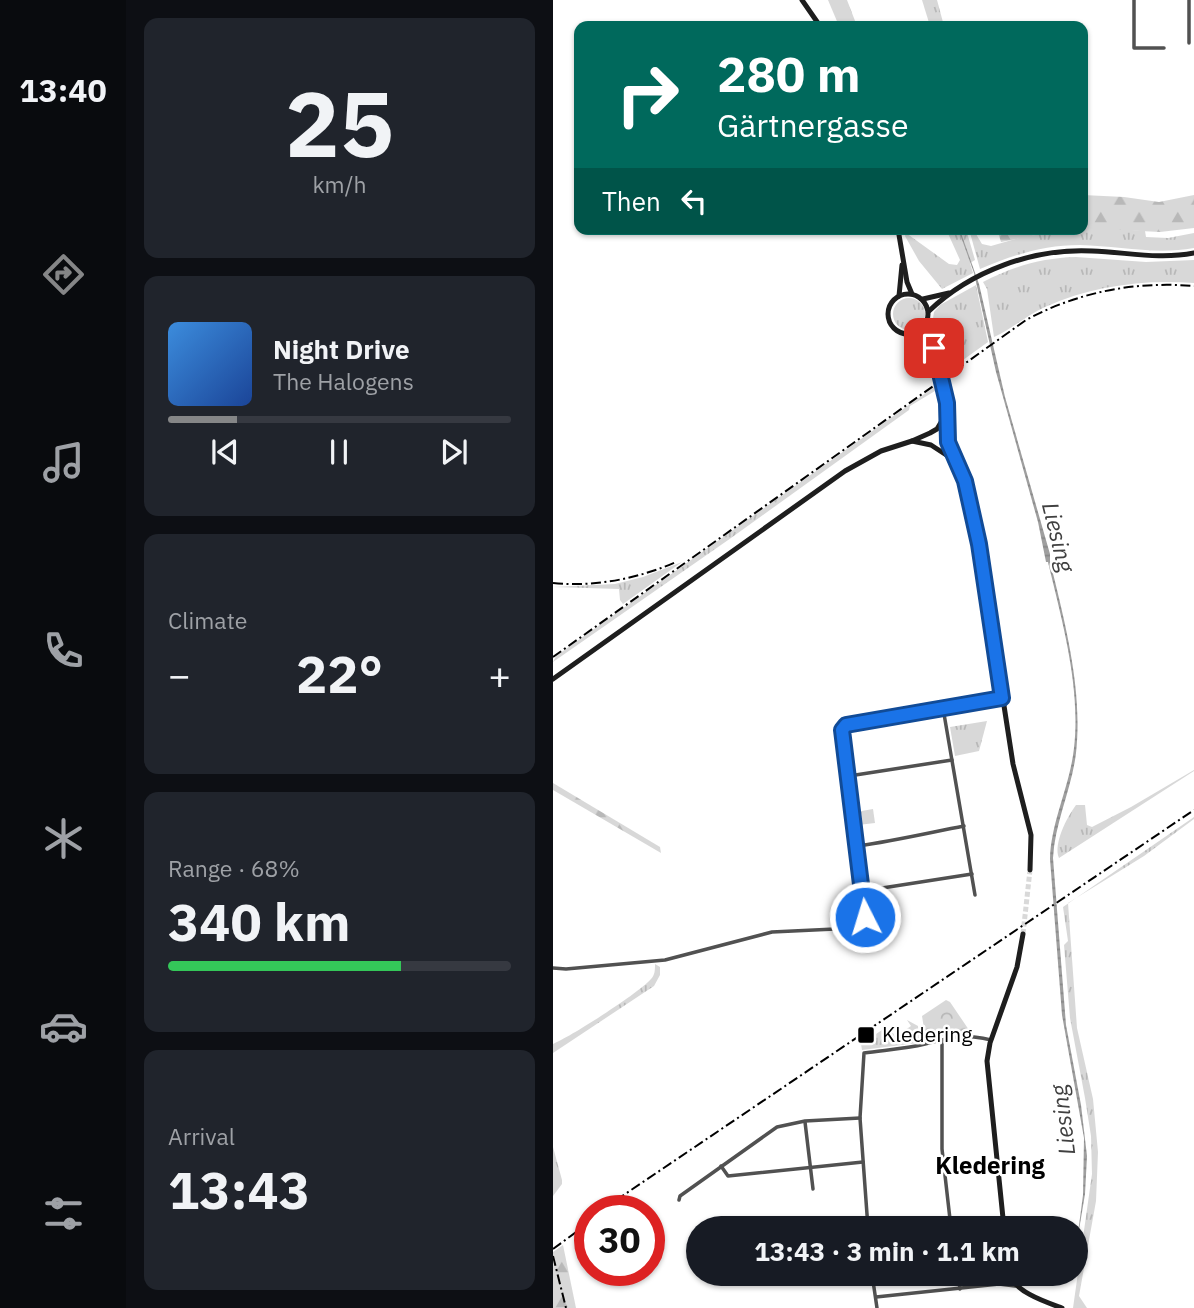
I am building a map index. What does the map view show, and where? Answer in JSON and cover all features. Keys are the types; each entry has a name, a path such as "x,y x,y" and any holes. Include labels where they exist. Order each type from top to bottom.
{"main road":[{"path":"802,0 817,21"},
{"path":"899,235 907,282 912,294"},
{"path":"929,311 949,293 985,274 1019,260 1055,252 1093,251 1159,257 1194,254"},
{"path":"903,259 899,296 889,308 890,322 901,333 915,333 926,325"},
{"path":"923,299 949,293"},
{"path":"899,296 912,294 923,299 929,311 926,325 947,403 948,442 965,481 979,544 1013,764 1031,835 1030,870"},
{"path":"915,333 936,356"},
{"path":"553,679 845,471 881,451 912,442 930,433 937,429 946,414"},
{"path":"937,429 947,433"},
{"path":"930,433 933,446 954,460"},
{"path":"912,442 944,447 948,442"},
{"path":"1003,1216 987,1062 991,1040 1017,967 1023,934"},
{"path":"1017,1286 1056,1307"}],"street":[{"path":"1134,0 1134,48 1164,48"},
{"path":"1189,0 1189,43"},
{"path":"553,968 665,960 772,932 853,929 859,926 863,920 865,905 842,730 846,725 1002,698"},
{"path":"943,708 975,895"},
{"path":"849,776 952,760"},
{"path":"858,846 912,839 923,834 964,827"},
{"path":"863,891 972,874"},
{"path":"867,1216 860,1118 864,1053 924,1045 953,1036 991,1040"},
{"path":"941,1040 942,1149 950,1216"},
{"path":"679,1200 680,1196 777,1127 805,1121 860,1118"},
{"path":"805,1121 813,1189"},
{"path":"721,1167 729,1176 863,1162"},
{"path":"874,1286 877,1308"},
{"path":"876,1297 983,1286"}],"green space":[{"path":"828,0 847,0 855,21 837,21"},
{"path":"922,0 937,0 943,21 928,21"},
{"path":"1088,195 1159,202 1194,195 1194,228 1160,232 1088,228"},
{"path":"1088,227 1145,231 1146,237 1168,238 1194,233 1194,248 1151,250 1067,245 1029,252 980,269 971,235 977,235 982,244 991,246 1036,235 1088,235"},
{"path":"905,235 949,264 957,265 960,260 949,235 968,235 975,260 970,263 973,273 942,289 919,261"},
{"path":"999,235 1037,235 1001,242"},
{"path":"1076,257 1146,262 1194,260 1194,283 1137,283 1099,289 1038,310 994,337 987,289 983,282 1028,264"},
{"path":"976,285 988,342 945,373 941,350 931,331 934,312 940,305"},
{"path":"909,298 920,303 925,314 920,325 909,330 898,325 893,314 898,303"},
{"path":"934,387 935,391 910,406 909,410 553,662 556,656"},
{"path":"682,562 623,604 619,589 553,587 615,584"},
{"path":"987,721 979,751 955,756 950,727"},
{"path":"1194,770 1059,858 1059,838 1076,805 1085,805 1087,825 1092,827"},
{"path":"553,783 660,847 661,853 553,790"},
{"path":"873,809 875,823 858,825 856,812"},
{"path":"1194,817 1144,856 1076,898"},
{"path":"1068,904 1077,1028 1093,1099 1098,1152 1096,1201 1088,1246 1086,1216 1092,1174 1091,1136 1070,1018 1064,945 1068,941 1063,907"},
{"path":"655,964 660,967 660,975 654,986 553,1053 553,1044 604,1014 644,986 653,976"},
{"path":"946,1000 969,1030 968,1033 947,1034 926,1041 922,1016"},
{"path":"907,1020 918,1026 917,1043 862,1050 861,1044 882,1030 885,1035 893,1033 895,1037 911,1026"},
{"path":"553,1147 562,1184 553,1196"},
{"path":"563,1245 576,1308 553,1308 553,1252"},
{"path":"1076,1286 1081,1286 1079,1296 1087,1308 1073,1308"}],"shaded area":[{"path":"960,235 979,284 1005,397 1050,554 1075,680 1078,729 1076,753 1053,858 1066,1025 1081,1105 1087,1156 1081,1216 1084,1138 1062,1015 1050,859 1074,748 1073,678 1038,522 996,372 974,273"}],"tunnel":[{"path":"1023,934 1030,870"}],"railway":[{"path":"553,657 1026,320 1066,302 1107,291 1150,285 1194,286"},
{"path":"553,583 584,584 616,580 676,562"},
{"path":"624,1195 1194,810"},
{"path":"553,1249 574,1234"},
{"path":"553,1256 566,1308"}],"place":[{"name":"Kledering","path":"866,1035"}],"district":[{"name":"Kledering","path":"990,1166"}],"route":[{"path":"865,917 842,730 846,725 1002,698 979,544 965,481 948,442 947,403 934,348"}],"water label":[{"name":"Liesing","path":"1058,537"},
{"name":"Liesing","path":"1063,1120"}]}
